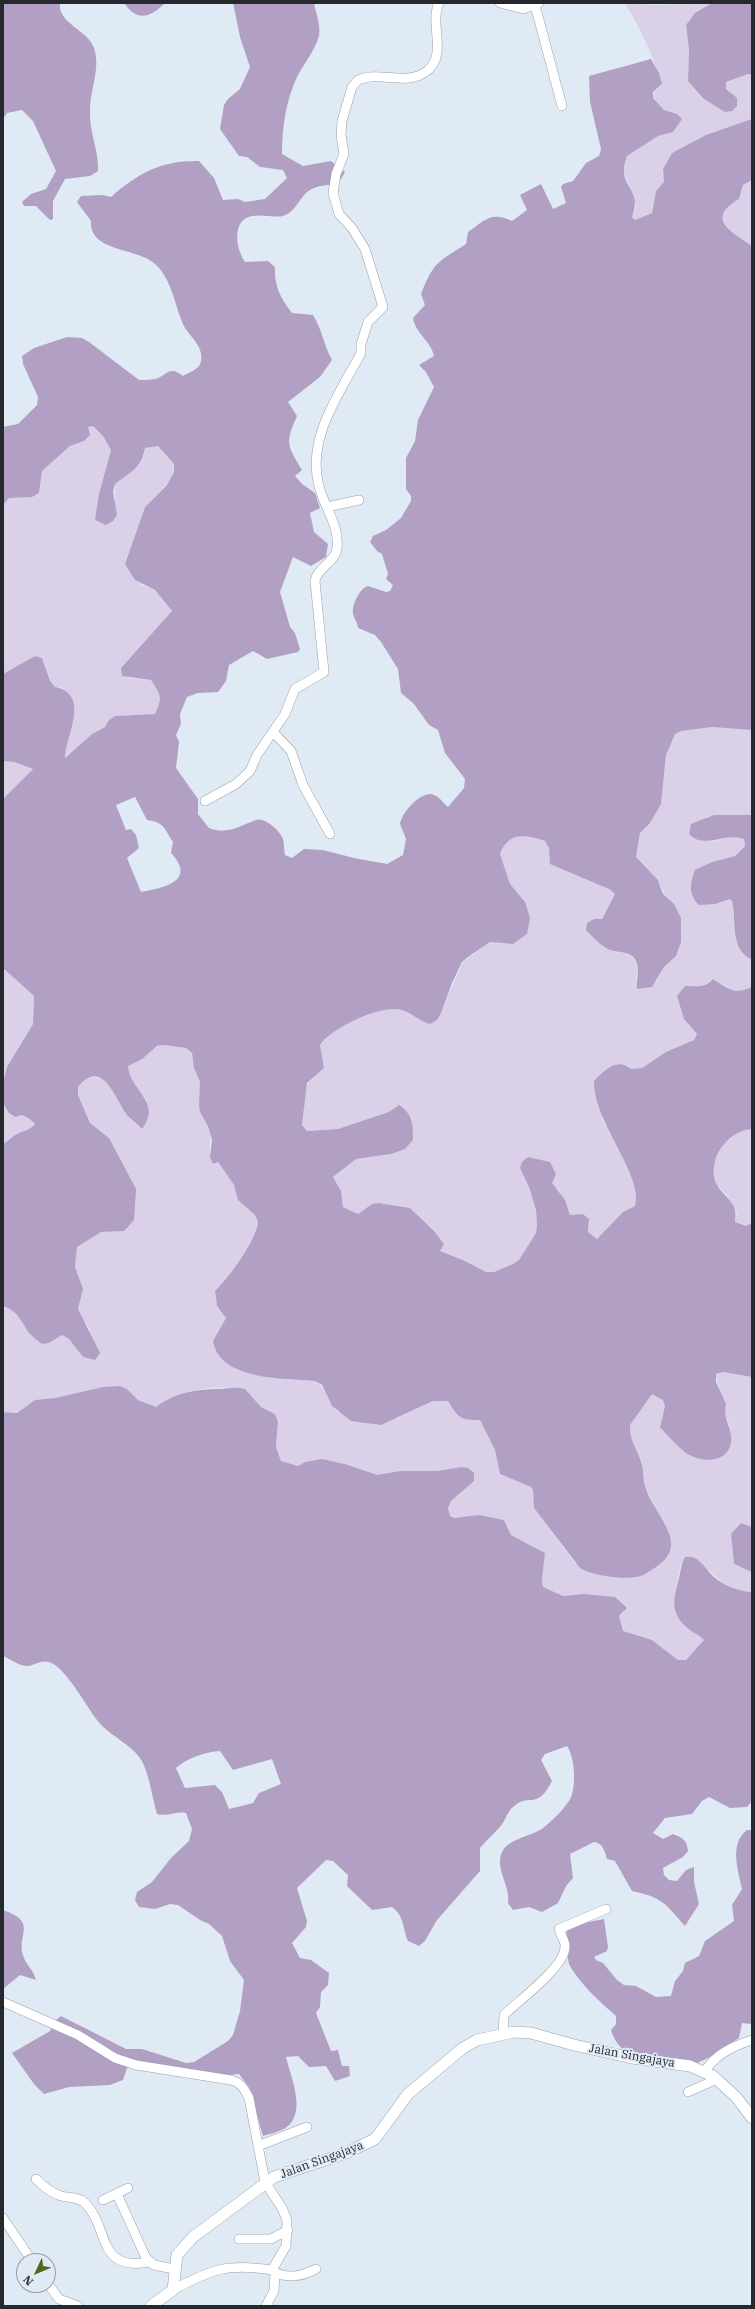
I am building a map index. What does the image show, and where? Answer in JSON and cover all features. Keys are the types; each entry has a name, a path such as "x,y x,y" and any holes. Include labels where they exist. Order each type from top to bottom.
{"street":[{"path":"205,801 236,784 245,776 274,733 295,689 324,672 315,580 316,574 336,552 337,542 335,529 316,477 319,443 325,419 361,353 361,344 368,322 383,307 365,249 352,228 339,214 335,202 334,181 344,154 341,135 344,112 352,87 358,80 372,77 414,78 430,69 438,48 435,17 439,3"},
{"path":"500,3 523,9 537,4 562,106"},
{"path":"326,507 359,500"},
{"path":"274,733 291,751 303,785 330,834"},
{"path":"503,2035 504,2015 546,1978 563,1954 565,1945 559,1929 606,1909"},
{"path":"3,2002 78,2035 115,2058 136,2065 238,2082 249,2098 265,2182 285,2214 288,2230 286,2246 273,2272 274,2291 266,2306"},
{"name":"Jalan Singajaya","path":"173,2290 174,2269 177,2255 193,2237 254,2193 265,2182 286,2172 346,2153 368,2143 382,2131 408,2094 425,2078 463,2048 478,2040 514,2032 531,2033 632,2058 690,2066 705,2071 717,2079 736,2097 752,2118"},
{"path":"705,2071 711,2062 722,2053 752,2040"},
{"path":"688,2092 717,2079"},
{"path":"258,2146 307,2127"},
{"path":"36,2179 51,2192 83,2201 89,2208 108,2249 121,2262 135,2265 150,2262 174,2269"},
{"path":"103,2200 128,2188"},
{"path":"117,2194 142,2250 150,2262"},
{"path":"3,2218 27,2253"},
{"path":"239,2239 270,2239 288,2230"},
{"path":"151,2306 173,2290 220,2268 232,2266 273,2272 294,2277 305,2275 316,2269"},
{"path":"55,2293 59,2299 78,2306"}],"shaded area":[{"path":"3,3 60,3 60,10 63,16 91,42 96,56 96,71 90,103 90,119 97,156 98,171 90,176 65,179 53,201 53,219 50,220 36,206 24,206 22,202 31,194 46,189 56,171 33,121 22,110 7,113 3,119"},
{"path":"124,3 165,3 154,12 144,16 134,13"},
{"path":"233,3 314,3 319,24 319,36 312,52 297,77 290,95 284,124 282,154 303,166 331,161 345,172 342,178 335,183 317,187 308,191 288,214 283,216 252,216 245,219 238,229 237,236 239,250 245,262 268,261 275,267 279,292 292,313 313,315 332,360 320,377 288,402 297,416 289,438 289,444 293,455 302,470 295,476 302,484 315,493 320,508 310,513 314,532 328,544 326,557 311,566 293,557 280,592 290,627 295,633 300,649 298,652 267,659 253,651 229,665 226,681 218,692 198,693 187,697 180,714 181,724 176,735 179,742 176,768 198,799 198,814 209,828 222,831 233,829 256,820 264,821 272,825 279,832 283,839 285,855 292,858 304,849 323,850 387,864 403,855 406,839 400,824 407,810 415,801 425,795 433,794 448,807 464,788 465,779 445,753 438,730 429,725 414,704 401,693 398,669 375,635 358,628 353,613 357,597 365,587 368,586 386,592 390,591 393,585 386,579 388,574 382,554 377,551 370,542 373,536 386,530 401,518 411,501 411,496 406,489 406,458 415,441 418,420 434,387 426,372 419,365 434,356 430,346 414,323 413,318 425,305 421,294 434,268 443,259 466,244 468,232 488,218 499,217 512,221 527,210 520,195 541,184 553,209 566,203 561,187 563,184 573,181 586,163 599,156 601,149 590,102 589,76 651,59 659,73 662,84 653,92 653,98 664,110 677,114 682,119 673,132 658,136 627,156 624,167 624,175 634,196 635,202 632,217 635,220 652,213 656,191 664,182 663,169 672,153 706,135 752,119 752,180 743,185 739,199 729,206 724,213 723,219 730,230 752,246 752,730 712,727 681,731 675,734 666,755 661,804 650,823 640,833 636,857 658,880 663,894 674,904 681,918 681,942 676,956 664,967 652,987 637,989 638,967 634,958 631,955 608,949 599,943 586,930 587,923 594,919 602,919 615,894 609,889 550,864 549,848 545,841 525,836 513,838 508,841 500,854 510,884 525,902 530,918 527,934 513,944 490,942 462,962 452,983 441,1013 437,1020 430,1024 402,1010 393,1009 370,1014 358,1019 326,1038 320,1045 324,1068 307,1083 302,1125 307,1131 338,1129 389,1112 399,1105 404,1108 410,1116 413,1129 413,1140 405,1149 391,1154 356,1159 333,1177 341,1191 343,1207 358,1214 372,1204 379,1203 410,1208 435,1232 444,1244 440,1251 465,1261 486,1272 494,1272 519,1260 536,1233 536,1210 529,1187 520,1168 522,1162 528,1157 550,1162 556,1174 552,1183 565,1200 570,1215 583,1214 589,1219 588,1232 597,1239 623,1212 635,1206 636,1193 632,1179 601,1113 596,1097 594,1081 611,1066 620,1064 631,1069 642,1068 666,1052 694,1040 697,1034 684,1019 677,996 685,986 704,985 713,979 731,990 740,991 752,987 752,1129 744,1130 736,1134 724,1145 716,1160 714,1176 719,1188 734,1207 736,1214 735,1222 746,1226 752,1223 752,1377 723,1372 716,1374 716,1382 726,1404 725,1414 731,1437 729,1449 719,1458 713,1460 699,1459 686,1453 679,1447 660,1427 665,1406 663,1400 652,1394 630,1425 632,1441 642,1465 646,1489 652,1503 666,1526 671,1541 670,1552 665,1560 645,1574 639,1576 622,1578 603,1576 580,1568 534,1508 533,1490 531,1487 500,1474 495,1450 480,1420 464,1419 455,1412 448,1401 433,1401 381,1425 351,1421 332,1406 322,1385 315,1381 271,1378 255,1375 228,1364 218,1354 213,1341 226,1318 217,1306 215,1291 241,1259 252,1239 258,1222 255,1215 238,1200 234,1185 218,1162 213,1164 210,1157 212,1140 208,1126 200,1112 200,1082 194,1068 192,1053 186,1048 164,1045 157,1046 142,1059 128,1066 130,1075 144,1097 149,1111 148,1120 142,1129 128,1116 108,1084 101,1078 95,1076 87,1079 78,1087 78,1095 90,1123 109,1138 136,1189 134,1220 124,1231 101,1232 77,1247 75,1267 83,1289 78,1309 100,1353 95,1360 83,1357 69,1339 62,1335 49,1343 42,1344 29,1333 16,1314 3,1306 3,1144 15,1135 29,1129 35,1124 30,1119 22,1115 15,1117 9,1113 3,1103 3,1083 7,1067 33,1024 34,996 3,968 3,799 33,769 14,762 3,761 3,674 35,656 42,658 50,681 55,687 66,691 72,698 74,717 65,758 92,734 105,727 109,720 115,716 155,714 160,697 151,680 122,676 121,668 172,611 155,590 135,580 125,564 145,507 167,485 174,472 174,464 158,446 145,448 141,461 138,465 115,484 113,492 117,515 113,521 106,525 95,520 99,494 111,450 103,436 93,426 88,427 90,435 84,441 70,446 42,471 39,493 32,497 9,498 3,505 3,427 18,424 37,405 38,397 23,364 22,356 34,348 67,337 82,338 89,342 139,380 155,379 171,371 183,376 199,366 201,355 198,345 183,324 169,284 160,269 146,258 115,248 98,239 92,231 91,221 77,202 81,196 103,195 111,197 131,181 151,170 173,163 186,161 199,161 214,178 223,200 238,199 245,202 265,199 287,178 283,170 260,167 247,157 239,156 220,129 224,105 228,99 240,89 250,67 240,37","holes":["135,797 147,820 157,822 163,826 173,842 171,853 181,870 179,877 174,882 159,888 141,892 127,858 139,848 136,835 131,829 126,830 116,805"]},
{"path":"625,3 655,5 712,3 695,13 686,25 689,50 688,81 732,93 726,89 726,82 748,74 752,75 752,119 672,153 663,169 664,182 656,191 652,213 635,220 632,218 636,207 624,171 627,156 658,136 673,132 677,114 664,110 653,98 654,92 660,87 659,77 647,44"},
{"path":"712,3 752,3 752,75 748,74 726,82 726,89 737,98 737,106 732,111 725,112 704,99 688,81 689,50 686,25 695,13"},
{"path":"752,180 752,246 736,235 725,224 723,218 724,213 729,206 739,199 743,185"},
{"path":"93,426 103,436 111,450 99,494 115,500 115,484 144,456 145,448 158,446 174,464 172,479 145,507 125,564 141,585 155,590 172,611 121,668 129,678 151,680 160,697 155,714 115,716 109,720 105,727 92,734 64,758 73,723 63,688 55,687 50,681 42,658 35,656 3,674 3,505 8,498 32,497 39,493 42,471 70,446 84,441 88,427"},
{"path":"712,727 752,730 752,815 706,817 702,841 714,841 734,837 744,839 745,846 735,856 712,862 715,904 730,899 732,901 737,942 745,955 752,960 752,987 736,991 714,979 708,984 704,985 685,986 684,1019 697,1034 694,1040 666,1052 642,1068 631,1069 626,1065 602,1119 631,1174 636,1197 635,1206 623,1212 597,1239 588,1232 589,1219 583,1214 570,1215 562,1196 552,1185 520,1168 529,1187 536,1210 536,1233 519,1260 494,1272 486,1272 465,1261 440,1251 443,1244 435,1232 410,1208 379,1203 372,1204 358,1214 343,1207 341,1191 333,1177 356,1159 391,1154 399,1106 389,1112 338,1129 307,1131 302,1125 305,1093 310,1081 324,1068 320,1045 326,1038 346,1025 370,1014 382,1011 393,1009 402,1010 422,1021 430,1023 437,1020 463,962 490,942 505,944 525,902 510,884 500,854 508,841 513,838 525,836 545,841 549,848 615,894 602,919 594,919 609,949 629,955 636,962 636,982 657,981 664,967 676,956 674,904 668,900 658,880 636,857 640,833 650,823 661,803 666,755 670,740 675,734 681,731"},
{"path":"3,761 14,762 33,769 3,799"},
{"path":"714,815 752,815 752,960 740,949 737,942 732,901 730,899 715,904 699,905 693,897 691,884 695,870 712,862 735,856 745,846 744,839 737,837 701,841 695,839 689,834 691,824"},
{"path":"3,968 34,996 33,1024 7,1067 3,1083"},
{"path":"164,1045 186,1048 192,1053 194,1068 200,1082 200,1112 205,1119 210,1132 210,1151 213,1164 218,1162 234,1185 238,1200 255,1215 258,1222 252,1239 241,1259 215,1291 217,1306 226,1318 213,1341 235,1369 253,1375 315,1381 322,1387 337,1412 396,1419 433,1401 448,1401 460,1417 468,1420 480,1420 495,1450 500,1474 531,1487 533,1490 534,1508 575,1563 668,1531 646,1489 642,1464 631,1442 629,1433 630,1425 652,1393 663,1399 665,1406 660,1427 730,1426 724,1411 716,1374 723,1372 752,1377 752,1527 741,1523 731,1534 734,1564 752,1572 752,1592 736,1589 722,1582 699,1560 681,1563 676,1590 675,1608 683,1624 704,1640 686,1660 678,1660 652,1640 626,1634 623,1631 618,1616 625,1612 583,1594 563,1596 543,1587 542,1580 545,1553 511,1535 504,1520 479,1515 454,1518 450,1516 448,1508 451,1501 474,1481 461,1467 438,1471 400,1471 377,1476 345,1464 322,1459 305,1462 298,1466 281,1461 276,1447 278,1422 275,1414 261,1407 245,1389 222,1387 188,1392 166,1401 156,1408 138,1400 127,1389 103,1387 55,1398 35,1400 17,1413 3,1412 3,1306 13,1311 33,1335 49,1343 62,1335 69,1339 83,1357 90,1330 81,1317 78,1309 83,1289 75,1267 77,1247 101,1232 124,1231 120,1160 109,1138 90,1123 78,1095 78,1087 86,1079 94,1077 101,1079 119,1099 128,1115 147,1100 131,1082 128,1066 155,1048"},
{"path":"3,1103 9,1113 15,1117 22,1115 30,1119 35,1125 17,1134 3,1144"},
{"path":"744,1129 752,1129 752,1223 746,1226 735,1222 737,1214 727,1195 716,1184 714,1177 714,1163 724,1142"},
{"path":"120,1386 127,1389 138,1400 156,1407 170,1398 191,1391 234,1388 245,1389 261,1407 275,1414 278,1422 276,1447 281,1461 298,1466 305,1462 322,1459 345,1464 377,1475 400,1471 438,1471 461,1467 468,1468 474,1473 474,1481 451,1501 448,1508 450,1516 454,1518 479,1515 504,1520 511,1535 545,1553 542,1580 543,1587 563,1596 583,1594 615,1597 627,1608 619,1616 623,1631 652,1640 678,1660 686,1660 704,1640 684,1625 679,1619 674,1606 675,1593 685,1557 698,1560 714,1577 727,1585 742,1591 752,1592 752,1801 747,1807 730,1808 709,1797 702,1801 692,1814 665,1818 653,1833 663,1839 673,1834 682,1838 687,1844 688,1851 683,1857 663,1868 664,1875 669,1880 677,1881 686,1870 694,1867 694,1882 699,1904 685,1926 662,1902 650,1896 632,1891 615,1861 607,1859 602,1846 594,1842 570,1854 573,1878 566,1886 558,1903 542,1912 529,1907 513,1910 508,1903 507,1890 501,1870 500,1856 503,1850 511,1843 538,1831 546,1825 569,1801 572,1796 574,1774 572,1758 567,1746 545,1754 541,1760 552,1781 547,1790 542,1796 533,1800 519,1803 511,1809 501,1826 480,1848 480,1871 437,1920 425,1941 419,1946 408,1941 401,1918 392,1907 372,1910 347,1886 348,1875 333,1861 326,1860 297,1888 307,1921 306,1927 292,1943 300,1958 311,1960 329,1973 328,1985 321,1992 320,2007 316,2013 331,2051 338,2050 342,2066 349,2066 350,2076 335,2081 326,2066 309,2067 298,2056 286,2057 294,2085 296,2106 295,2115 291,2123 284,2129 263,2136 249,2087 239,2074 218,2076 134,2062 127,2068 123,2080 110,2085 69,2087 44,2094 34,2084 12,2053 50,2031 55,2021 61,2016 126,2049 142,2049 186,2063 194,2062 228,2041 233,2035 240,2011 244,1980 230,1961 222,1936 209,1924 200,1920 178,1905 170,1904 155,1909 139,1907 135,1900 137,1892 152,1882 171,1858 189,1841 192,1829 186,1813 165,1815 157,1814 149,1780 142,1761 127,1745 102,1726 62,1671 49,1662 39,1662 26,1666 3,1656 3,1412 17,1413 35,1400 55,1398 103,1387","holes":["220,1751 233,1770 272,1759 281,1784 259,1793 253,1803 229,1809 222,1792 215,1785 185,1788 176,1768 180,1764 196,1756"]},
{"path":"741,1523 752,1527 752,1572 734,1564 731,1534"},
{"path":"747,1830 752,1830 752,2024 742,2023 739,2038 708,2058 697,2063 628,2054 618,2044 611,2030 616,2024 616,2016 585,1986 570,1966 567,1948 567,1930 578,1924 604,1919 608,1947 607,1951 594,1957 596,1960 603,1963 617,1980 624,1985 636,1986 656,1997 671,1996 675,1981 683,1971 685,1963 699,1956 705,1941 734,1921 732,1905 742,1889 737,1866 736,1850 741,1836"},
{"path":"3,1910 20,1919 23,1924 23,1955 36,1980 20,1975 3,1989"}]}
